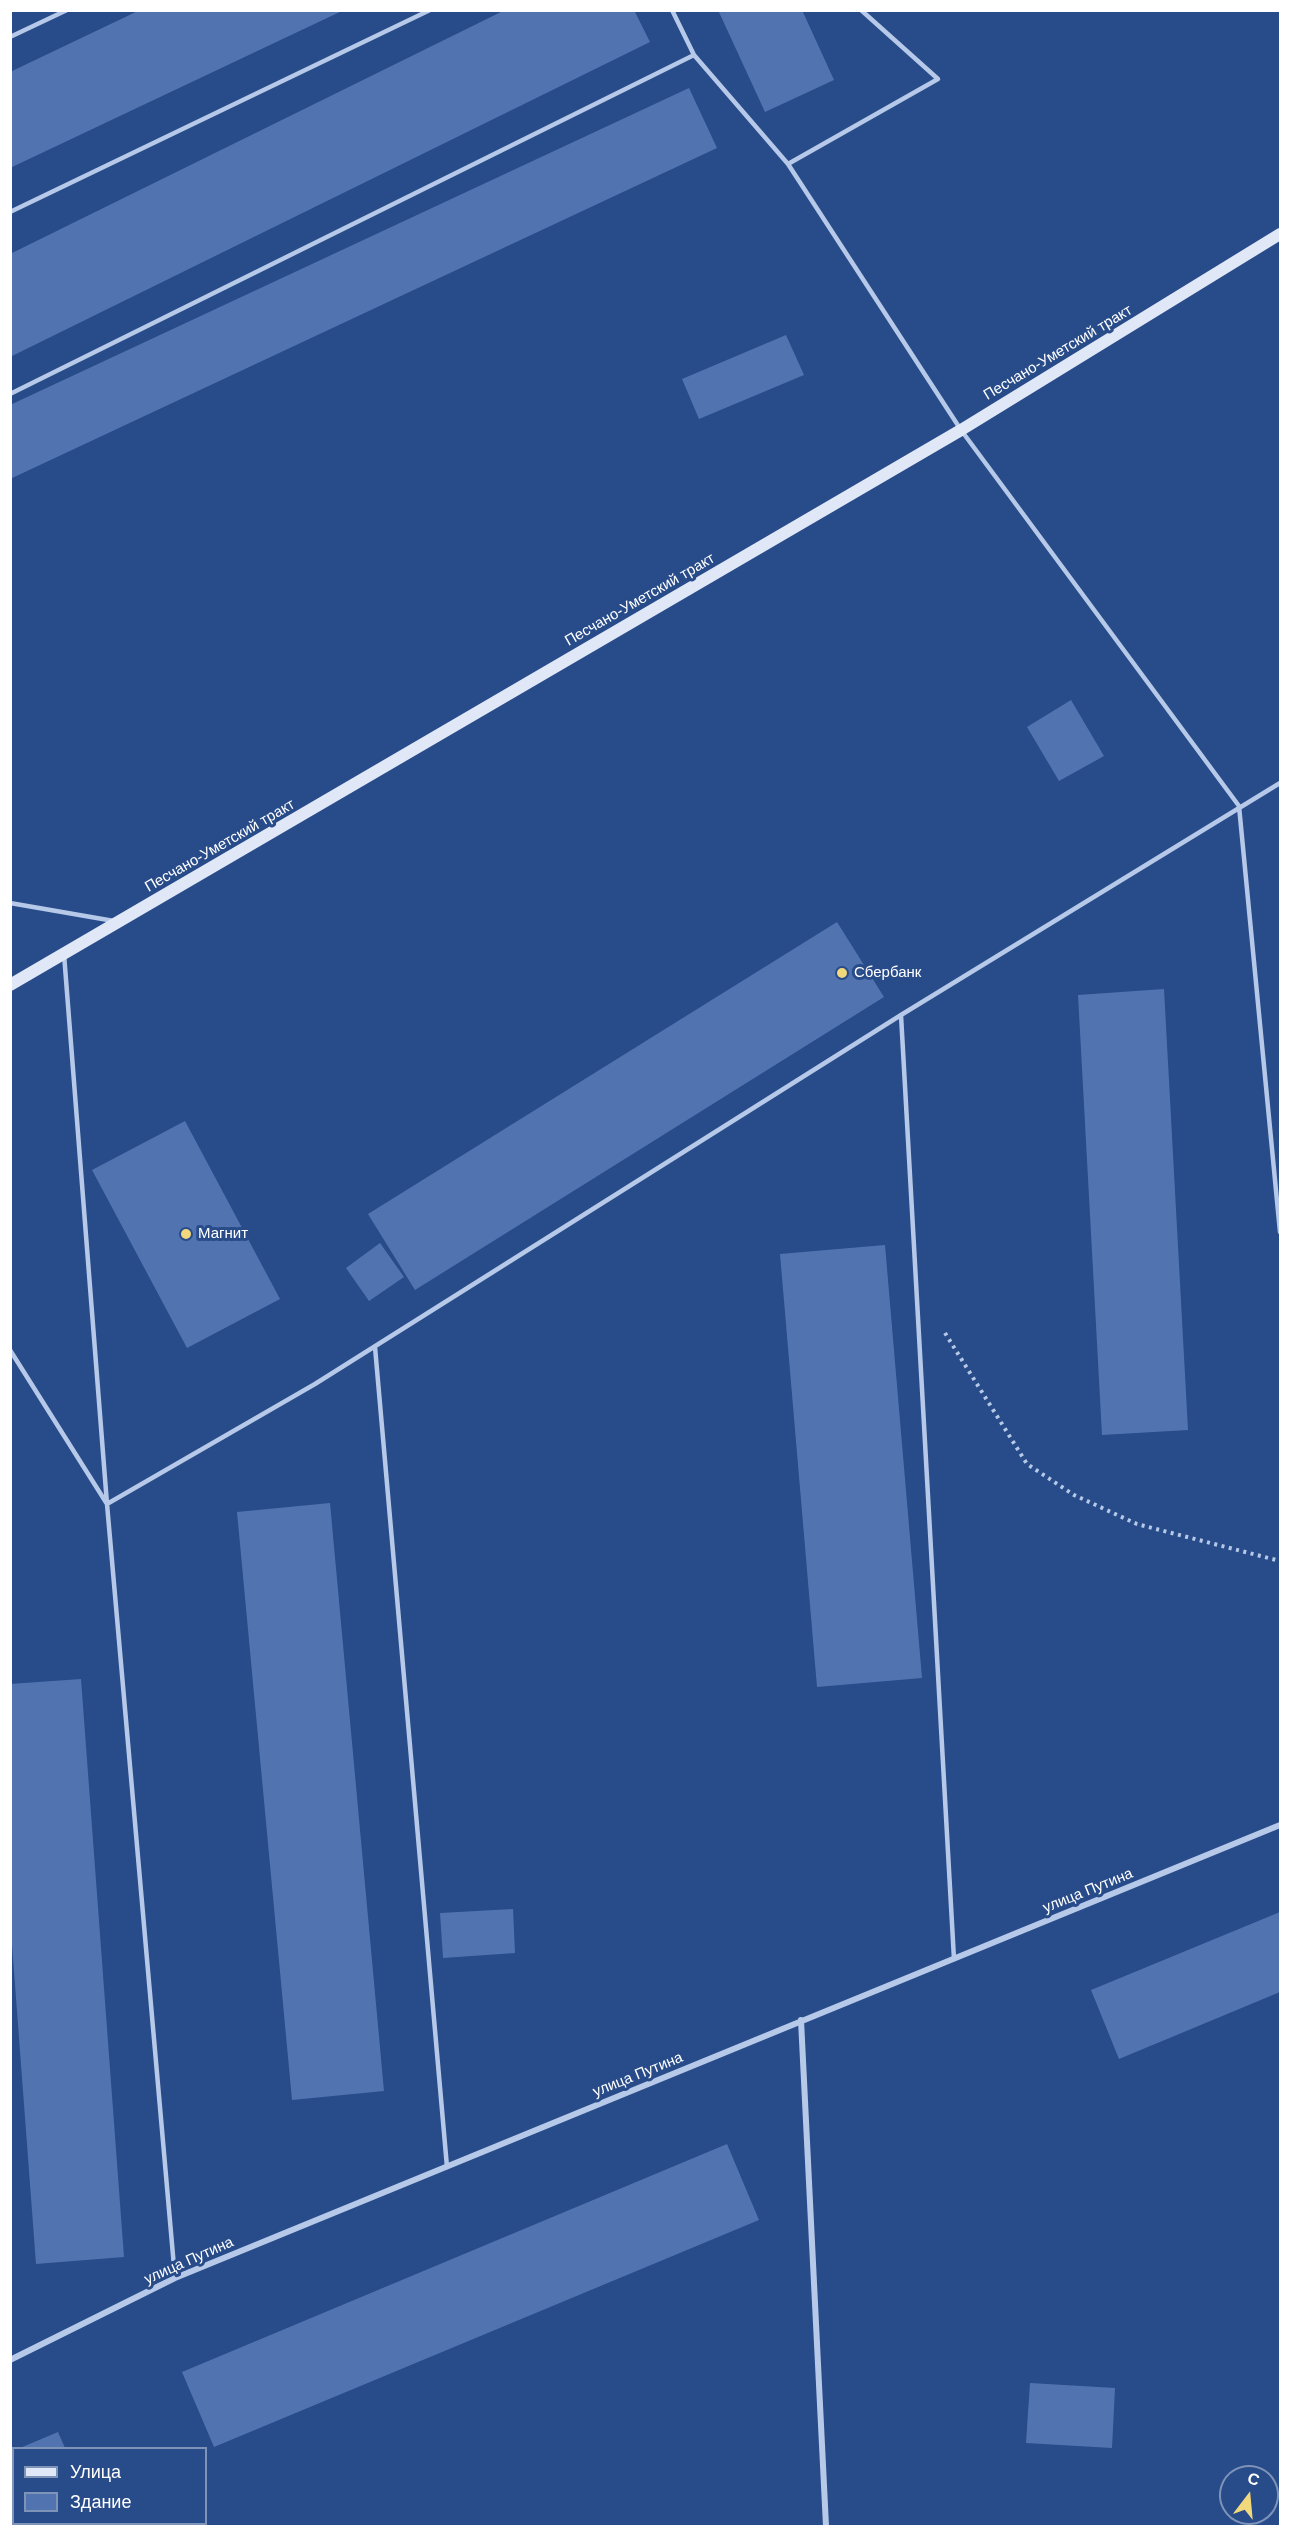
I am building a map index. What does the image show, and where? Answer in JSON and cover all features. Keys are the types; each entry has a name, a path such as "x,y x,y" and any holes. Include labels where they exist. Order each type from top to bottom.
{"main road":[{"name":"Песчано-Уметский тракт","path":"10,985 961,430 1281,234"}],"street":[{"name":"улица Путина","path":"10,2360 175,2278 1281,1825"},
{"path":"801,2020 826,2526"}],"lane":[{"path":"10,38 67,10"},
{"path":"10,213 430,10"},
{"path":"672,10 694,55 788,164 961,430 1239,806 1281,1232"},
{"path":"788,164 938,79 862,11"},
{"path":"10,394 694,55"},
{"path":"107,1504 315,1384 901,1015 1239,806 1281,783"},
{"path":"10,903 120,922"},
{"path":"64,954 107,1504 175,2278"},
{"path":"901,1015 954,1959"},
{"path":"375,1347 447,2167"},
{"path":"10,1350 107,1504"}],"path":[{"path":"916,1288 1027,1464 1074,1495 1137,1524 1281,1561"}],"building":[{"path":"140,10 344,10 10,168 10,72"},
{"path":"505,10 634,10 650,42 10,357 10,254"},
{"path":"718,10 802,10 834,80 765,112"},
{"path":"689,88 717,148 10,479 10,405"},
{"path":"786,335 804,375 699,419 682,379"},
{"path":"1071,700 1104,756 1059,781 1027,727"},
{"path":"837,922 884,997 415,1290 368,1214"},
{"path":"1164,989 1188,1430 1102,1435 1078,995"},
{"name":"Магнит","path":"185,1121 280,1299 187,1348 92,1170"},
{"path":"380,1243 404,1277 369,1301 346,1268"},
{"path":"885,1245 922,1678 817,1687 780,1254"},
{"path":"330,1503 384,2091 292,2100 237,1512"},
{"path":"81,1679 124,2257 36,2264 10,1918 10,1684"},
{"path":"513,1909 515,1953 443,1958 440,1913"},
{"path":"1280,1912 1280,1992 1119,2059 1091,1990"},
{"path":"727,2144 759,2220 214,2447 182,2372"},
{"path":"1030,2383 1115,2388 1112,2448 1026,2443"},
{"path":"58,2432 65,2447 22,2447"},
{"path":"32,2525 98,2525 32,2526"}],"place":[{"name":"Сбербанк","path":"842,973"},
{"name":"Магнит","path":"186,1234"}]}
